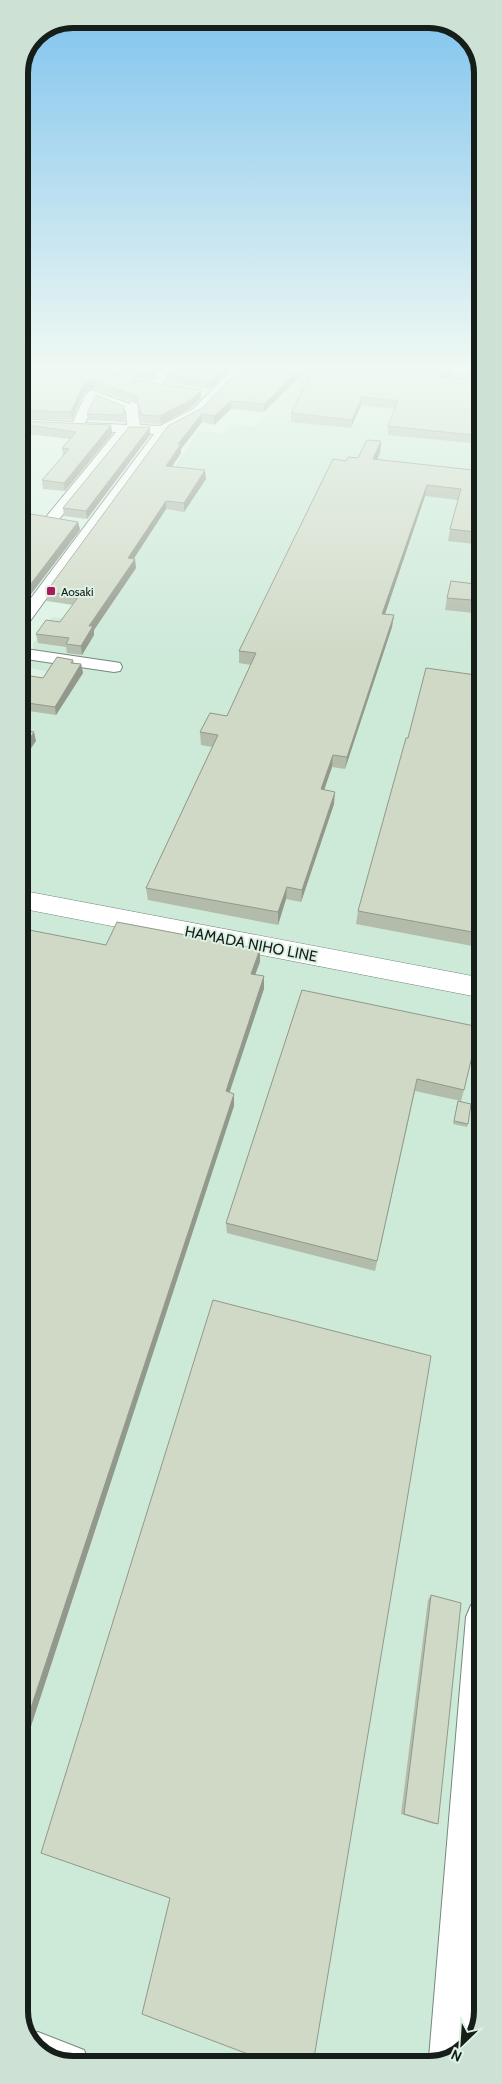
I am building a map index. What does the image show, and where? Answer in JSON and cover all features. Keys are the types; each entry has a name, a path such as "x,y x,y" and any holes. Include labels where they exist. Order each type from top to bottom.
{"main road":[{"name":"HAMADA NIHO LINE","path":"28,902 474,986"}],"street":[{"path":"51,520 101,462"},
{"path":"28,613 139,462"},
{"path":"35,518 92,526"},
{"path":"28,654 114,666"},
{"path":"450,2052 474,1737"}],"shaded area":[{"path":"177,462 474,462 474,1961 468,2035 452,2051 439,2056 69,2056 50,2051 33,2034 28,2021 28,711 54,673 28,668 28,662 34,652 33,644 52,617 69,619"}],"building":[{"path":"57,462 81,462 64,483 42,480"},
{"path":"100,462 123,462 86,511 63,508"},
{"path":"141,462 169,462 166,466 205,470 184,503 166,501 128,558 135,559 89,626 93,626 81,646 66,644 69,638 36,634 46,620 60,622 79,596 46,592"},
{"path":"331,462 403,462 474,470 474,532 450,529 461,489 427,485 382,614 394,615 347,757 333,755 321,789 335,792 302,890 287,887 278,912 146,888 218,735 200,732 210,713 227,716 256,653 239,651"},
{"path":"28,514 78,522 28,588"},
{"path":"451,581 474,584 474,600 447,598"},
{"path":"57,657 73,660 71,663 81,664 55,707 28,703 28,676 43,678"},
{"path":"426,668 474,675 474,807 472,817 474,817 474,932 358,911 406,738 408,738"},
{"path":"28,731 34,732 28,741"},
{"path":"117,922 260,949 251,974 264,976 226,1091 234,1094 28,1717 28,930 106,945"},
{"path":"302,990 474,1026 474,1048 464,1090 417,1079 377,1261 226,1223"},
{"path":"458,1101 471,1104 468,1124 454,1121"},
{"path":"213,1300 431,1356 314,2056 253,2056 142,2014 170,1898 41,1853"},
{"path":"431,1595 461,1603 438,1824 404,1814"}],"place":[{"name":"Aosaki","path":"51,591"}]}
